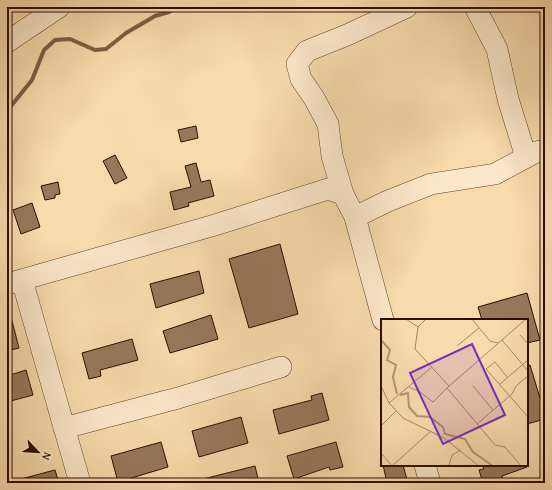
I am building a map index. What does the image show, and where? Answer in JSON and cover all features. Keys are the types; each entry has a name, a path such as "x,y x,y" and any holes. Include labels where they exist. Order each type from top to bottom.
{"street":[{"path":"7,42 59,7"},
{"path":"383,319 355,217 343,194 332,156 328,124 301,78 297,64 307,51 348,35 407,7"},
{"path":"475,7 497,49 508,99 526,157"},
{"path":"355,217 388,201 431,184 495,174 526,157 545,150"},
{"path":"80,483 64,428 14,282 215,225 328,189 343,194"},
{"path":"64,428 178,398 281,367"},
{"path":"425,466 430,483"}],"building":[{"path":"196,126 198,138 181,142 178,130"},
{"path":"115,155 127,178 115,184 103,161"},
{"path":"196,163 201,182 210,180 214,196 188,203 189,206 174,210 170,192 191,187 185,166"},
{"path":"58,182 60,194 55,195 55,198 45,200 41,186"},
{"path":"32,203 40,227 21,234 13,210"},
{"path":"280,244 298,314 249,328 229,259"},
{"path":"199,271 204,293 156,308 150,284"},
{"path":"527,293 540,340 528,343 528,319 482,319 478,307"},
{"path":"211,315 218,339 170,353 163,331"},
{"path":"11,317 19,348 7,351 7,318"},
{"path":"132,339 138,360 100,370 101,376 89,379 82,353"},
{"path":"530,365 540,398 545,397 545,419 528,424 528,366"},
{"path":"26,370 33,395 7,402 7,376"},
{"path":"322,393 329,420 279,434 273,410 312,400 311,396"},
{"path":"241,417 248,443 199,457 192,431"},
{"path":"161,442 168,467 118,482 111,456"},
{"path":"336,442 343,467 330,470 329,467 294,479 287,456"},
{"path":"255,466 259,483 204,483 203,479"},
{"path":"383,466 403,466 408,483 387,483"},
{"path":"482,466 527,466 502,476 503,480 493,483 483,483 479,470 484,469"},
{"path":"55,470 59,483 22,483 21,479"}],"waterway":[{"path":"7,111 32,80 44,50 55,40 70,39 95,50 106,49 126,33 155,16 179,7"}]}
